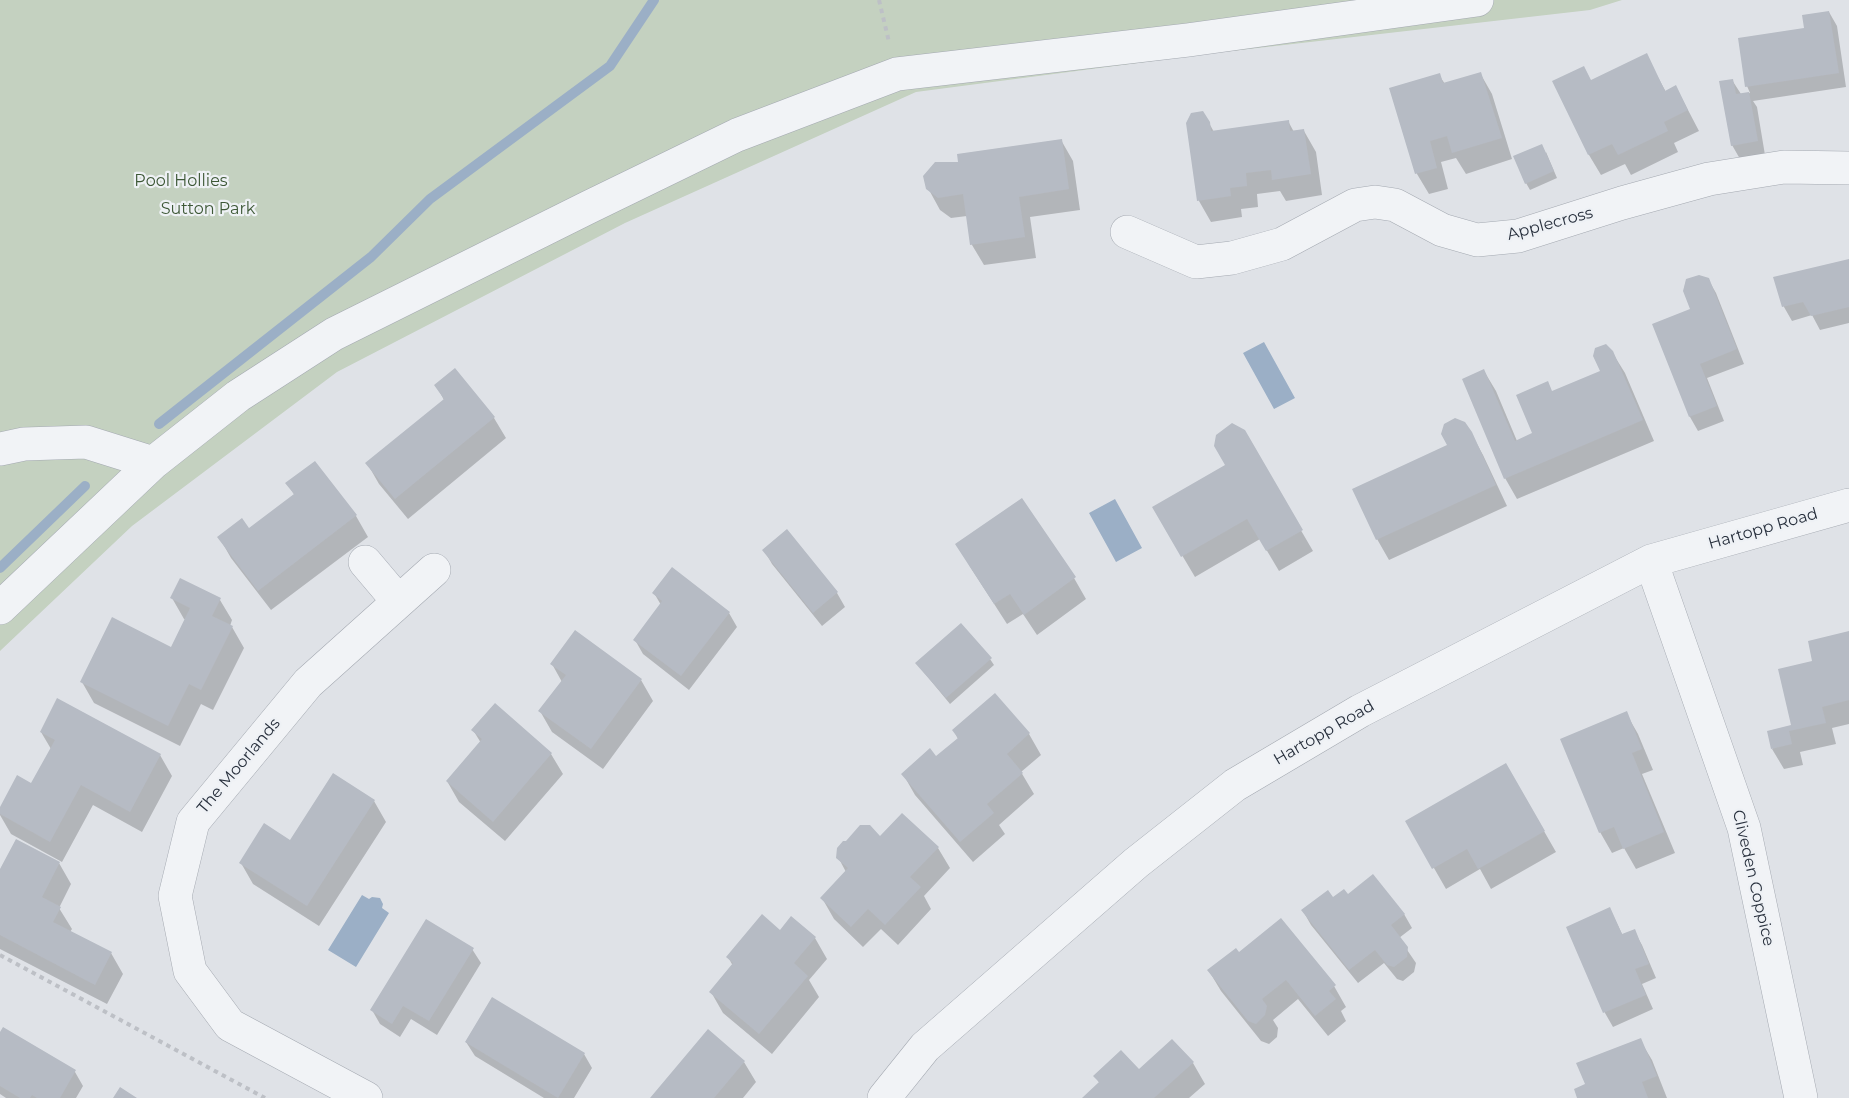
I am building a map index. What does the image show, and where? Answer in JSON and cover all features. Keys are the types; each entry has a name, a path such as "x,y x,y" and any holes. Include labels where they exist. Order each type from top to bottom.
{"street":[{"path":"0,608 153,463 238,396 334,334 737,135 897,74 1188,40 1477,0"},
{"name":"Applecross","path":"1127,232 1196,262 1232,258 1282,244 1355,205 1376,202 1395,205 1442,230 1477,240 1518,236 1622,203 1710,179 1784,167 1849,168"},
{"path":"0,449 24,444 86,442 153,463"},
{"name":"Hartopp Road","path":"884,1098 925,1047 1136,863 1235,785 1360,711 1651,561 1849,504"},
{"name":"Cliveden Coppice","path":"1651,561 1744,828 1801,1098"},
{"path":"365,562 398,601"},
{"name":"The Moorlands","path":"366,1098 230,1025 190,971 175,896 193,822 308,683 434,570"}],"path":[{"path":"0,956 265,1098"}],"green space":[{"name":"Pool Hollies","path":"0,0 1622,0 1590,10 1214,53 916,92 625,223 337,372 132,526 0,651"}],"water":[{"path":"1264,342 1295,398 1274,409 1243,353"},
{"path":"1115,499 1142,548 1116,562 1089,513"},
{"path":"362,895 369,899 380,898 382,908 389,913 356,967 328,950"}],"building":[{"path":"1829,11 1839,73 1745,87 1738,38 1804,28 1802,15"},
{"path":"1647,53 1665,91 1676,85 1688,110 1664,122 1668,131 1618,155 1612,144 1588,155 1552,81 1584,66 1591,80"},
{"path":"1481,72 1502,138 1452,153 1447,136 1430,141 1437,168 1415,174 1389,88 1440,73 1443,83"},
{"path":"1733,79 1736,94 1749,92 1758,141 1731,146 1719,81"},
{"path":"1203,111 1210,122 1211,131 1289,120 1290,131 1304,129 1311,174 1272,180 1271,170 1246,173 1247,186 1230,188 1231,196 1197,201 1186,123 1191,113"},
{"path":"1062,139 1069,189 1019,197 1025,237 970,245 963,194 938,198 926,189 923,176 935,162 958,162 957,154"},
{"path":"1542,144 1554,171 1525,184 1513,156"},
{"path":"1849,259 1849,307 1811,316 1803,302 1782,307 1773,277"},
{"path":"1699,275 1709,278 1737,349 1700,364 1717,406 1689,417 1652,324 1690,309 1683,291 1686,279"},
{"path":"1606,344 1613,351 1643,420 1504,479 1462,379 1484,369 1515,441 1532,433 1516,395 1548,381 1552,391 1600,371 1593,356 1595,348"},
{"path":"455,368 495,417 395,499 365,463 444,399 434,385"},
{"path":"1455,418 1465,422 1472,432 1496,485 1376,540 1352,489 1447,445 1441,434 1444,424"},
{"path":"1232,423 1245,430 1303,530 1266,551 1247,519 1181,557 1152,507 1225,465 1214,446 1216,435"},
{"path":"315,461 357,515 258,591 217,537 242,518 249,528 294,494 285,483"},
{"path":"1022,498 1076,577 1024,615 1010,594 994,604 955,544"},
{"path":"787,529 838,592 813,613 762,550"},
{"path":"672,567 730,612 681,676 633,640 662,601 652,593"},
{"path":"180,578 221,598 212,616 233,626 201,690 189,684 168,726 80,682 112,617 171,647 190,608 170,598"},
{"path":"961,623 992,658 946,698 915,663"},
{"path":"575,630 642,679 591,749 538,711 566,675 550,664"},
{"path":"1849,631 1849,700 1822,707 1826,723 1789,731 1792,744 1771,749 1767,731 1791,725 1778,669 1812,661 1808,641"},
{"path":"995,693 1030,733 1007,754 1023,773 987,804 994,813 960,842 901,774 930,748 936,756 958,738 952,730"},
{"path":"57,698 161,754 130,812 81,785 50,842 0,814 0,807 17,775 31,783 55,740 40,732"},
{"path":"495,703 552,753 493,822 446,781 482,739 471,730"},
{"path":"1627,711 1642,749 1632,753 1664,832 1623,849 1614,827 1599,833 1560,739"},
{"path":"1506,763 1545,831 1478,869 1467,849 1432,869 1405,821"},
{"path":"333,773 375,800 307,906 239,863 264,823 290,840"},
{"path":"902,813 939,847 910,877 921,887 885,925 868,909 851,927 820,898 848,868 836,858 837,848 860,825 870,825 880,836"},
{"path":"16,839 60,862 42,897 61,907 53,922 112,952 95,985 0,935 0,869"},
{"path":"1373,874 1405,914 1391,925 1408,947 1407,957 1394,967 1387,965 1375,950 1349,970 1301,910 1328,890 1333,897 1344,889 1348,894"},
{"path":"1610,907 1622,934 1635,929 1649,964 1635,969 1646,995 1603,1013 1566,927"},
{"path":"762,914 780,930 791,916 816,937 794,963 808,976 759,1034 709,992 733,963 726,957"},
{"path":"1281,918 1336,985 1329,991 1336,999 1315,1016 1286,980 1262,999 1267,1006 1265,1015 1256,1024 1248,1021 1207,970 1236,948 1239,952"},
{"path":"426,919 474,948 429,1021 403,1006 392,1024 370,1010"},
{"path":"492,997 585,1053 558,1098 465,1042"},
{"path":"3,1027 76,1070 60,1098 37,1098 32,1095 30,1098 20,1098 0,1086 0,1032"},
{"path":"708,1029 745,1061 714,1098 650,1098"},
{"path":"1641,1038 1657,1076 1642,1082 1648,1098 1577,1098 1574,1089 1585,1084 1576,1063"},
{"path":"1172,1039 1194,1062 1154,1098 1082,1098 1099,1082 1093,1076 1121,1050 1139,1069"},
{"path":"120,1087 137,1098 113,1098"}],"waterway":[{"path":"159,424 371,257 430,199 610,66 654,0"},
{"path":"0,568 85,486"}],"park label":[{"name":"Sutton Park","path":"208,209"}]}
